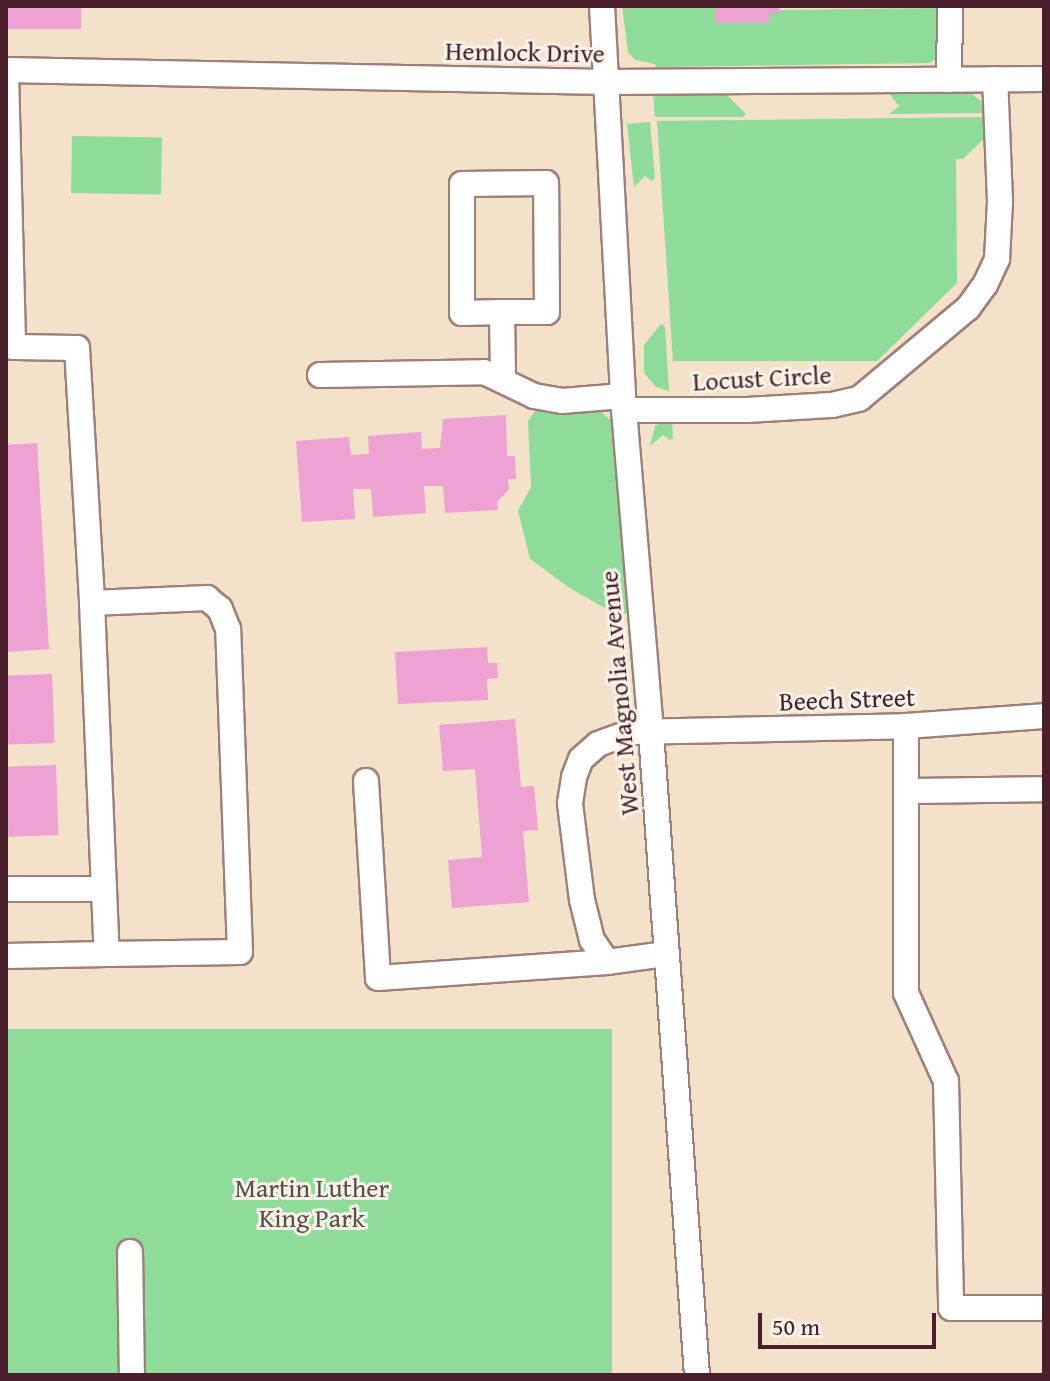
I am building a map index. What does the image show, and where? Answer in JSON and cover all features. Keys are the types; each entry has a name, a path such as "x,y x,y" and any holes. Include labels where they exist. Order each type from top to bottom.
{"street":[{"name":"West Magnolia Avenue","path":"602,6 624,403 697,1375"},
{"path":"949,80 950,6"},
{"name":"Hemlock Drive","path":"6,72 607,82 1044,79"},
{"path":"6,72 13,347 77,348 107,954"},
{"name":"Locust Circle","path":"320,375 484,372 534,396 562,401 747,410 832,405 859,399 968,308 985,285 997,259 1000,201 995,79"},
{"path":"546,183 547,312 502,312 462,313 462,184 546,183"},
{"path":"502,312 503,379"},
{"path":"6,956 240,952 228,629 220,609 207,598 92,603"},
{"name":"Beech Street","path":"607,962 592,940 582,900 571,817 574,777 581,759 598,744 618,735 651,732 906,726 1044,716"},
{"path":"906,726 906,993 946,1081 951,1308 1044,1308"},
{"path":"366,781 378,978 607,962 666,954"},
{"path":"907,791 1044,789"},
{"path":"6,889 104,889"},
{"path":"130,1252 132,1375"}],"green space":[{"path":"622,6 715,6 769,23 769,13 778,13 779,10 938,8 938,57 930,63 656,67 655,64 635,60 628,52"},
{"path":"891,89 968,91 981,101 984,113 889,114 899,106 888,92"},
{"path":"724,92 746,114 743,117 655,117 653,93"},
{"path":"984,117 984,139 963,159 956,159 957,283 877,361 673,361 657,121"},
{"path":"650,122 655,178 652,181 645,176 634,187 627,124"},
{"path":"72,136 162,138 161,195 71,193"},
{"path":"661,324 665,326 669,391 656,387 644,373 644,345"},
{"path":"536,410 559,414 601,412 613,422 627,614 605,608 571,589 530,559 518,511 531,487 528,421"},
{"path":"672,417 673,438 670,440 663,435 650,446 655,426"},
{"name":"Martin Luther King Park","path":"6,1029 612,1029 612,1375 6,1375"}],"building":[{"path":"6,6 81,6 81,29 6,29"},
{"path":"715,6 779,6 779,13 769,13 769,23 715,23"},
{"path":"506,415 507,456 515,456 516,479 508,479 509,489 497,502 498,510 445,513 443,486 424,486 426,513 373,517 371,489 353,489 355,519 302,522 296,441 349,437 351,455 369,454 368,436 421,432 422,449 440,448 443,419"},
{"path":"37,443 49,649 6,652 6,445"},
{"path":"487,647 488,663 497,663 498,678 487,679 488,700 398,704 395,652"},
{"path":"52,674 54,743 8,745 6,676"},
{"path":"515,719 521,787 534,786 538,830 523,831 529,902 452,908 448,860 482,857 475,769 443,771 439,725"},
{"path":"56,765 58,835 8,837 6,767"}]}
